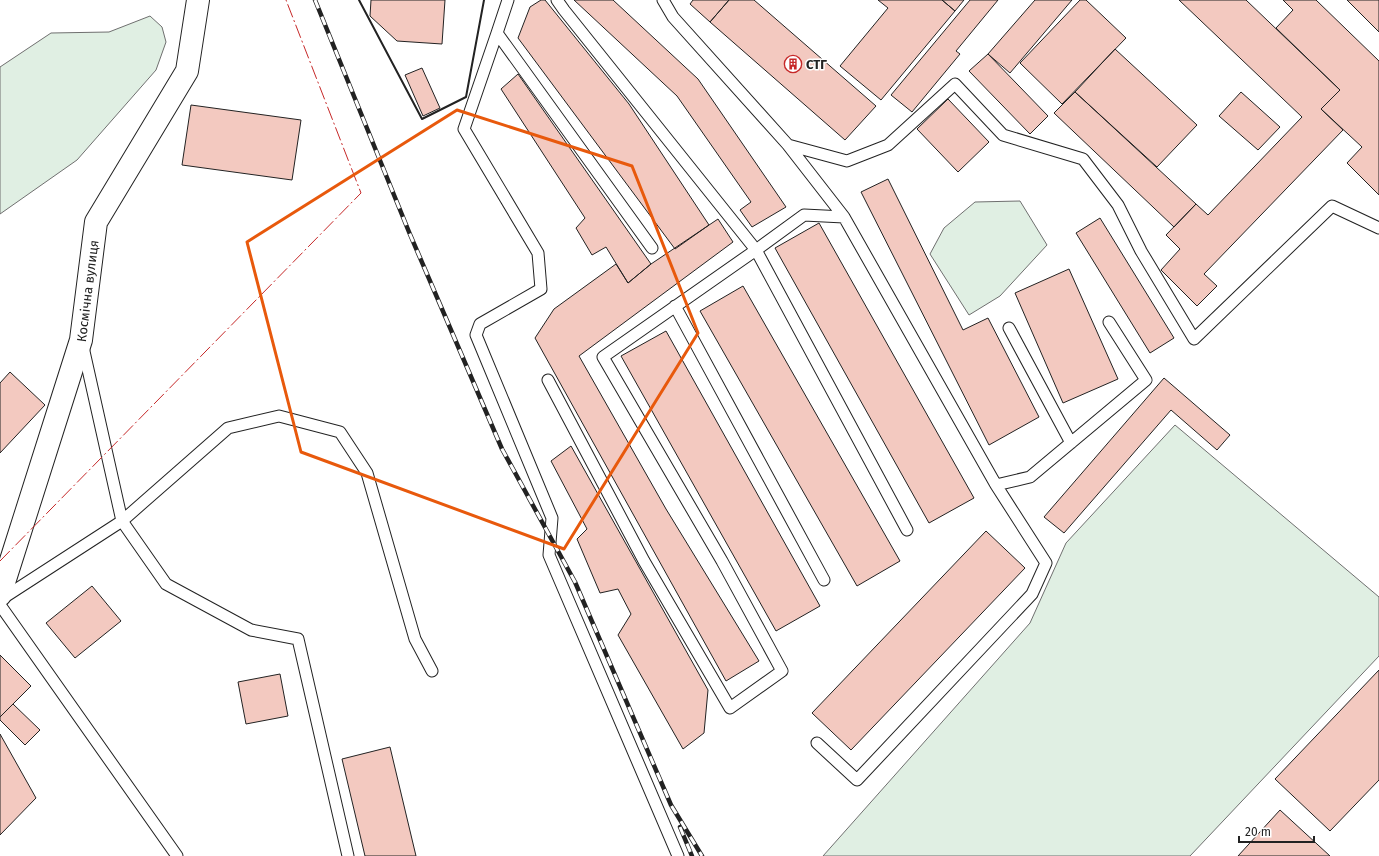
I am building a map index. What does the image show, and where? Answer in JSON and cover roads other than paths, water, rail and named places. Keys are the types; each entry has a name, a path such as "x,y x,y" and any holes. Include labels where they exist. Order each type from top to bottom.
{"street":[{"name":"Космічна вулиця","path":"0,595 81,340 96,222 187,71 198,0"}],"lane":[{"path":"508,0 464,129 538,253 541,289 480,324 476,335 552,518 549,555 678,856"},
{"path":"557,0 756,250 907,530"},
{"path":"663,0 674,17 788,145 844,217 996,485 1046,563 1032,594 856,780 817,743"},
{"path":"498,33 652,248"},
{"path":"788,145 847,161 888,145 955,84 1003,135 1083,159 1118,205 1141,251 1194,339 1332,206 1379,228"},
{"path":"548,380 644,561 730,708 782,671 722,561 603,357 804,215 844,217"},
{"path":"675,306 824,580"},
{"path":"996,485 1030,477 1146,380 1109,322"},
{"path":"1009,328 1071,443"},
{"path":"81,340 122,521 166,584 251,630 298,639 348,856"},
{"path":"0,600 122,521 228,428 279,416 340,432 367,473 415,639 432,671"},
{"path":"0,605 177,856"}],"railway":[{"path":"315,0 409,232 502,449 575,582 671,805 702,856"},
{"path":"680,827 692,856"}],"place":[{"name":"СТГ","path":"793,64"}]}
